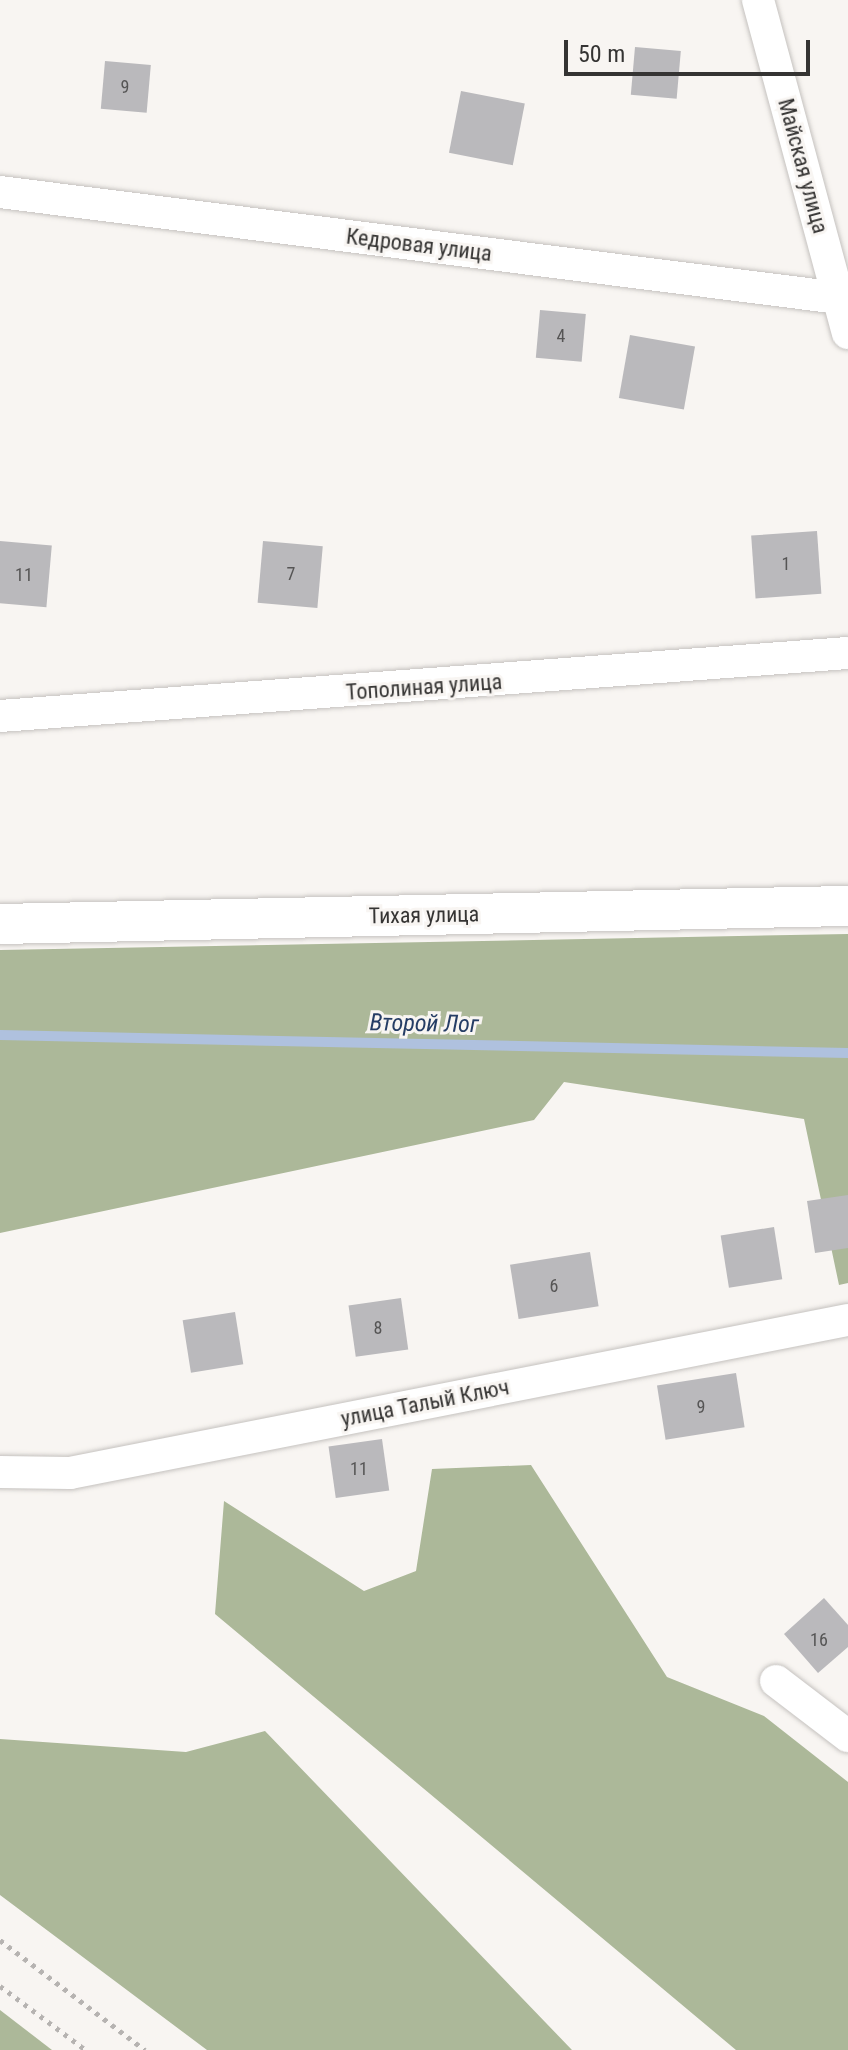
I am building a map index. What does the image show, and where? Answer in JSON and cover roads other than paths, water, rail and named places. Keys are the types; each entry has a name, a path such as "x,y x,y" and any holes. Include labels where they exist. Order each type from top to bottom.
{"street":[{"name":"Майская улица","path":"758,0 848,333"},
{"name":"Кедровая улица","path":"0,192 839,298"},
{"name":"Тополиная улица","path":"0,716 848,653"},
{"name":"Тихая улица","path":"0,924 848,906"},
{"name":"улица Талый Ключ","path":"0,1472 70,1473 848,1320"},
{"path":"776,1681 848,1736"}],"waterway":[{"name":"Второй Лог","path":"0,1035 848,1053"}]}
